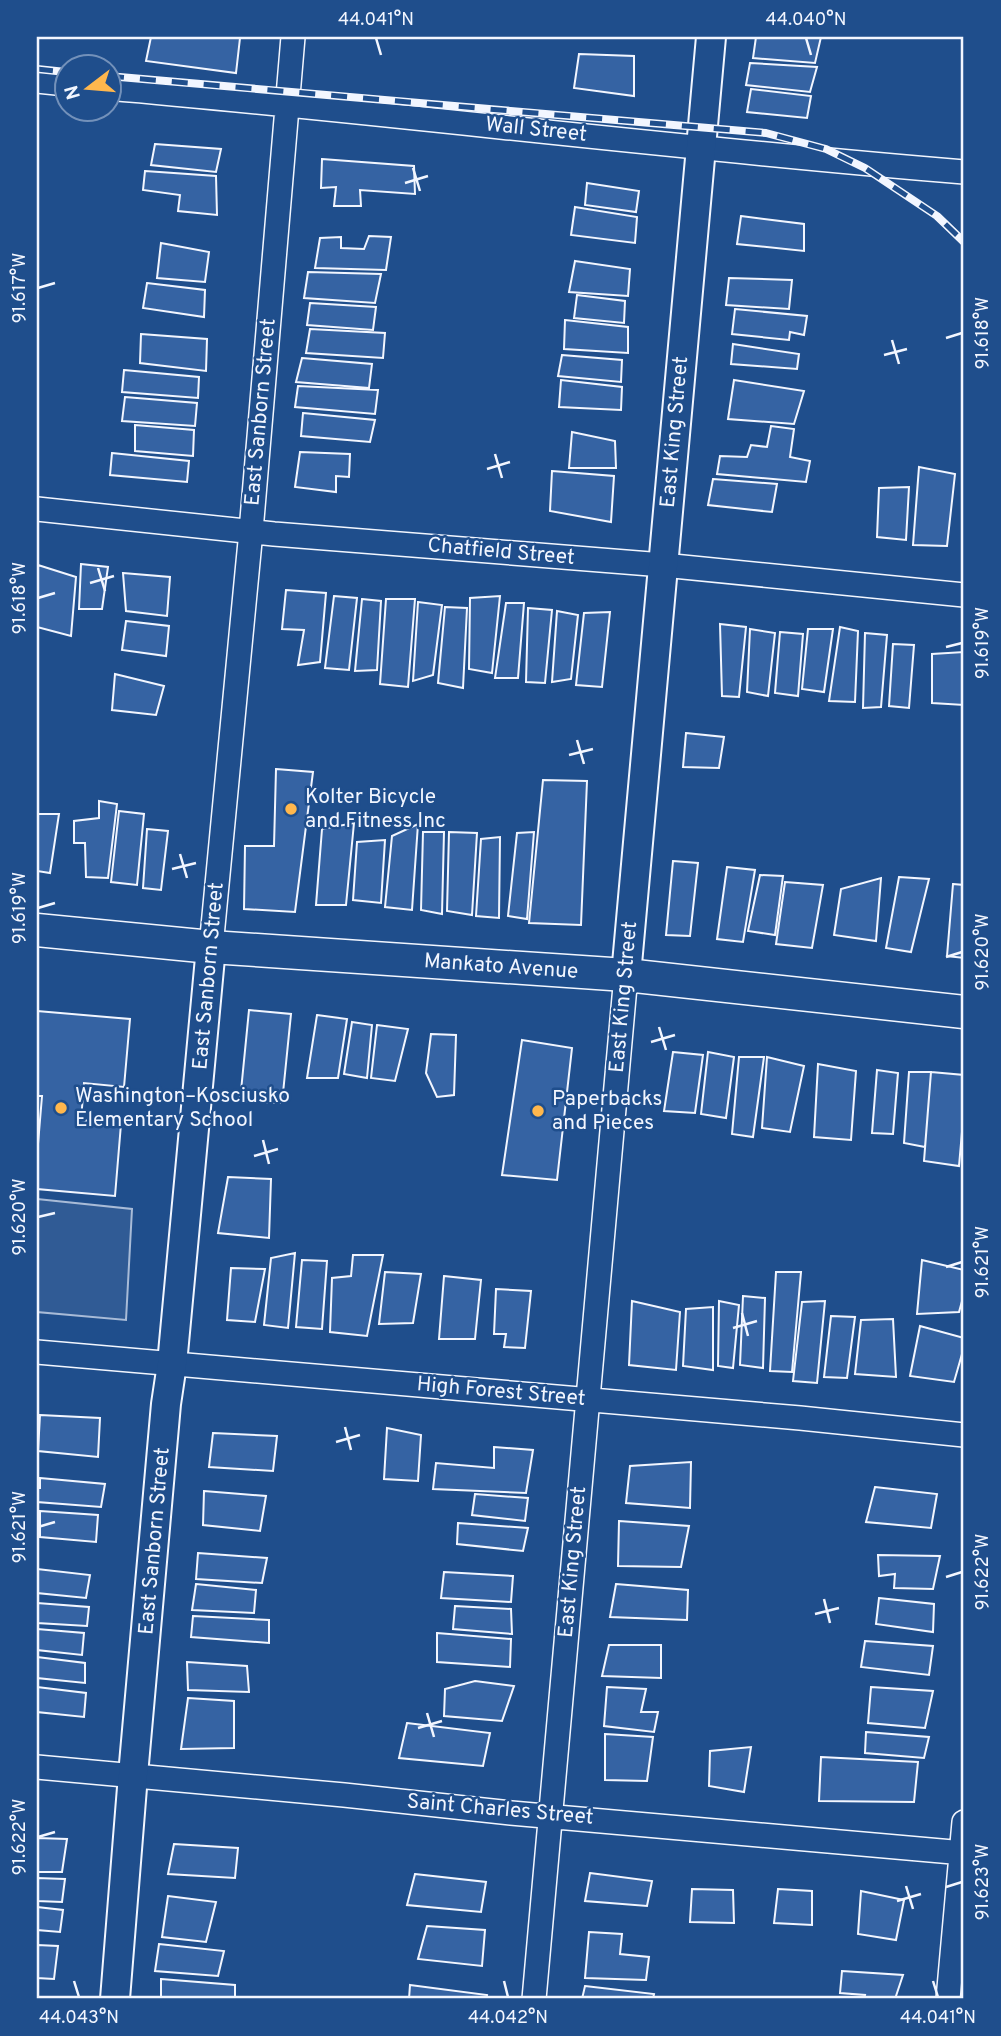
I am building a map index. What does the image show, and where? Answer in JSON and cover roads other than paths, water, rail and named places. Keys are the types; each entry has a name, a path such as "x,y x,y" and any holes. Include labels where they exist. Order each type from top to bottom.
{"main road":[{"name":"Mankato Avenue","path":"37,930 211,947 626,975 964,1012"}],"street":[{"name":"East Sanborn Street","path":"115,1999 166,1404 251,531 293,37"},
{"name":"East King Street","path":"534,1999 711,37"},
{"name":"Wall Street","path":"122,89 288,104 859,165 964,172"},
{"name":"Chatfield Street","path":"37,509 274,534 663,565 964,595"},
{"name":"High Forest Street","path":"37,1352 588,1399 964,1435"},
{"name":"Saint Charles Street","path":"37,1767 963,1853"},
{"path":"948,1999 964,1822"}],"railway":[{"path":"37,69 52,71"},
{"path":"122,77 766,133 826,149 865,168 937,216 964,242"}],"place":[{"name":"Kolter Bicycle and Fitness Inc","path":"291,809"},
{"name":"Washington–Kosciusko Elementary School","path":"61,1108"},
{"name":"Paperbacks and Pieces","path":"538,1111"}]}
